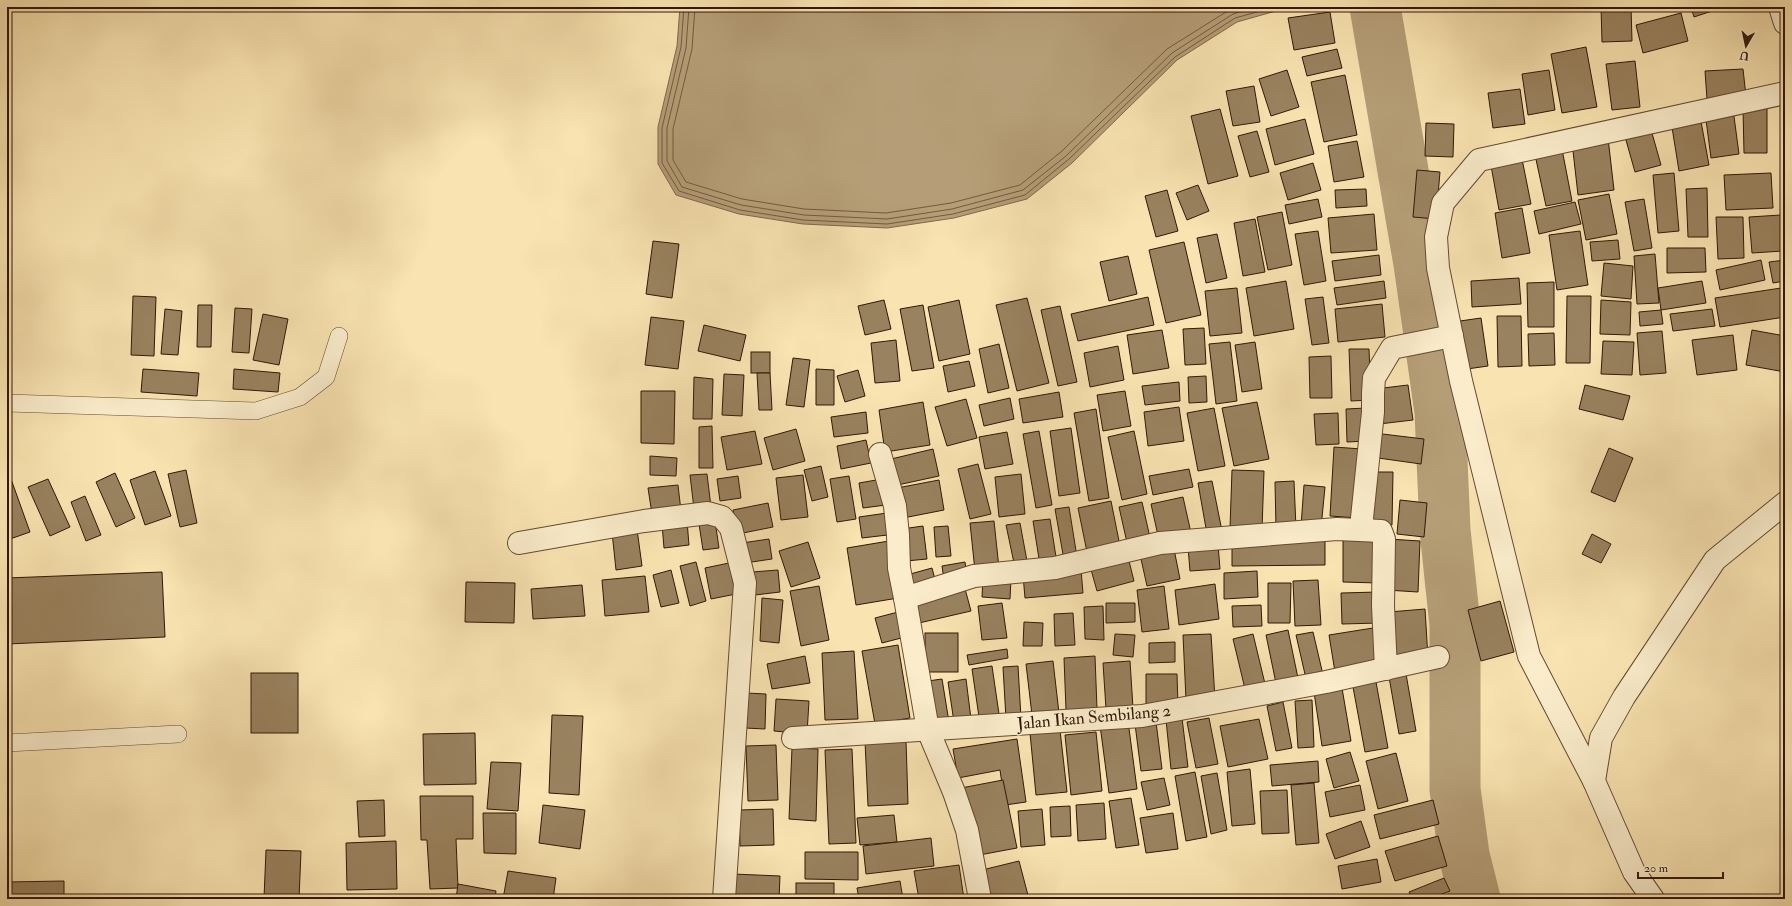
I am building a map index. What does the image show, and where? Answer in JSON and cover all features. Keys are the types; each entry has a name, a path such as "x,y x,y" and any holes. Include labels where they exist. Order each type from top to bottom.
{"street":[{"path":"1780,7 1785,23"},
{"path":"1653,899 1634,872 1594,781 1529,656 1461,381 1438,268 1436,237 1443,203 1478,160 1785,94"},
{"path":"1363,530 1362,518 1373,412 1374,378 1392,348 1452,336"},
{"path":"880,454 895,506 899,568 928,730 954,792 967,830 980,899"},
{"path":"1594,781 1601,738 1624,697 1715,560 1785,503"},
{"path":"519,543 644,521 708,513 722,517 732,528 745,583 724,899"},
{"path":"905,598 974,576 1055,568 1160,543 1337,529 1381,531 1384,539 1383,606 1386,669"},
{"name":"Jalan Ikan Sembilang 2","path":"793,738 1142,716 1326,682 1438,657"}],"lane":[{"path":"7,403 256,410 300,397 326,377 339,336"},
{"path":"7,743 178,734"}],"water":[{"path":"680,7 1290,7 1237,22 1177,60 1072,163 1027,199 954,218 887,228 803,224 739,214 676,195 658,164 658,127 677,46"}],"building":[{"path":"1601,7 1631,7 1632,41 1602,42"},
{"path":"1691,7 1724,7 1694,17"},
{"path":"1330,12 1335,43 1294,50 1288,18"},
{"path":"1681,13 1688,41 1643,53 1636,25"},
{"path":"1586,47 1597,107 1562,113 1551,54"},
{"path":"1337,49 1342,68 1307,76 1302,57"},
{"path":"1635,61 1640,107 1612,110 1606,64"},
{"path":"1743,69 1746,96 1707,99 1705,71"},
{"path":"1287,70 1299,107 1271,116 1259,79"},
{"path":"1549,70 1555,110 1528,115 1522,74"},
{"path":"1345,75 1357,135 1324,142 1311,82"},
{"path":"1254,86 1260,122 1233,126 1226,91"},
{"path":"1520,89 1525,124 1493,128 1488,93"},
{"path":"1767,108 1767,153 1744,153 1743,109"},
{"path":"1220,109 1238,176 1208,184 1191,116"},
{"path":"1733,109 1739,154 1711,158 1705,112"},
{"path":"1700,116 1709,165 1679,171 1671,121"},
{"path":"1305,119 1314,154 1275,165 1266,129"},
{"path":"1426,123 1454,124 1453,157 1425,156"},
{"path":"1650,126 1661,165 1635,172 1624,133"},
{"path":"1257,131 1269,172 1250,177 1238,136"},
{"path":"1608,138 1614,190 1578,195 1572,142"},
{"path":"1357,141 1364,177 1334,182 1328,146"},
{"path":"1561,144 1572,201 1546,206 1534,150"},
{"path":"1521,154 1531,204 1499,210 1490,160"},
{"path":"1313,163 1321,190 1288,200 1280,173"},
{"path":"1417,170 1440,172 1436,219 1413,217"},
{"path":"1674,173 1679,231 1658,233 1653,175"},
{"path":"1771,173 1773,208 1726,210 1724,175"},
{"path":"1198,185 1209,211 1187,220 1176,193"},
{"path":"1707,188 1708,237 1688,237 1686,189"},
{"path":"1366,189 1367,206 1336,208 1335,190"},
{"path":"1167,190 1178,231 1156,237 1145,196"},
{"path":"1609,194 1617,234 1586,240 1578,200"},
{"path":"1318,199 1322,217 1289,224 1285,205"},
{"path":"1644,199 1652,248 1634,251 1625,202"},
{"path":"1575,202 1581,224 1539,234 1534,211"},
{"path":"1522,208 1530,253 1502,258 1495,213"},
{"path":"1282,212 1292,265 1268,270 1257,217"},
{"path":"1374,214 1377,250 1331,253 1328,218"},
{"path":"1781,215 1783,251 1752,253 1749,217"},
{"path":"1716,217 1743,217 1744,258 1718,259"},
{"path":"1255,219 1265,272 1243,276 1234,223"},
{"path":"1318,231 1326,281 1304,285 1295,234"},
{"path":"1580,231 1588,285 1557,290 1549,235"},
{"path":"1217,234 1227,278 1206,283 1197,238"},
{"path":"1618,240 1620,259 1592,261 1590,242"},
{"path":"653,241 679,244 672,298 646,294"},
{"path":"1184,242 1201,315 1166,323 1149,250"},
{"path":"1667,248 1705,248 1706,272 1667,273"},
{"path":"1655,254 1659,303 1637,304 1634,256"},
{"path":"1379,255 1381,275 1335,281 1332,261"},
{"path":"1128,256 1137,294 1109,301 1100,262"},
{"path":"1761,260 1765,280 1720,290 1716,270"},
{"path":"1785,260 1785,281 1773,283 1769,262"},
{"path":"1604,263 1633,266 1631,299 1601,296"},
{"path":"1519,278 1521,304 1472,307 1471,281"},
{"path":"1286,281 1294,329 1254,336 1246,288"},
{"path":"1384,281 1386,298 1337,305 1334,288"},
{"path":"1702,281 1706,303 1661,310 1658,288"},
{"path":"1554,282 1554,327 1528,327 1527,283"},
{"path":"1237,288 1242,333 1210,336 1205,291"},
{"path":"1781,288 1785,317 1720,327 1715,298"},
{"path":"133,296 156,297 154,356 131,355"},
{"path":"1567,296 1591,296 1590,363 1566,363"},
{"path":"1148,297 1154,325 1078,341 1071,314"},
{"path":"1323,297 1329,343 1312,345 1305,299"},
{"path":"1027,298 1049,383 1017,391 996,305"},
{"path":"884,300 891,329 865,335 858,306"},
{"path":"959,300 970,354 939,361 928,307"},
{"path":"1601,300 1631,302 1630,335 1600,334"},
{"path":"1382,304 1385,337 1338,342 1335,309"},
{"path":"198,305 212,305 211,347 197,347"},
{"path":"923,305 934,368 912,371 900,309"},
{"path":"1060,306 1077,382 1058,386 1041,310"},
{"path":"235,308 252,309 249,353 232,352"},
{"path":"165,309 182,311 178,355 161,354"},
{"path":"1712,309 1715,326 1673,331 1670,314"},
{"path":"1661,310 1663,324 1640,326 1639,312"},
{"path":"263,314 288,319 279,365 253,360"},
{"path":"1497,316 1521,316 1522,366 1498,367"},
{"path":"651,317 684,321 678,369 645,365"},
{"path":"1481,318 1488,366 1467,369 1460,321"},
{"path":"704,325 746,335 740,361 698,351"},
{"path":"1204,328 1206,364 1185,365 1183,329"},
{"path":"1162,330 1169,368 1133,374 1127,335"},
{"path":"1752,330 1785,336 1785,372 1746,365"},
{"path":"1662,331 1666,373 1640,375 1637,333"},
{"path":"1554,333 1555,365 1529,366 1528,334"},
{"path":"1733,335 1737,370 1697,375 1692,340"},
{"path":"896,340 900,381 875,383 871,343"},
{"path":"1603,341 1634,342 1632,375 1601,374"},
{"path":"1230,342 1237,401 1216,404 1209,344"},
{"path":"1255,342 1262,389 1242,392 1235,345"},
{"path":"999,344 1009,388 988,393 979,349"},
{"path":"1118,346 1124,380 1090,387 1084,353"},
{"path":"1349,349 1369,349 1371,400 1351,401"},
{"path":"751,352 770,352 770,373 751,373"},
{"path":"1331,356 1332,398 1310,398 1309,357"},
{"path":"793,358 810,360 804,407 786,405"},
{"path":"969,361 975,386 948,392 943,366"},
{"path":"143,369 199,373 197,396 141,392"},
{"path":"234,369 280,373 278,392 233,389"},
{"path":"816,369 834,370 834,405 816,405"},
{"path":"858,370 865,396 845,402 837,376"},
{"path":"757,373 770,373 772,410 759,410"},
{"path":"724,374 744,375 742,416 722,415"},
{"path":"1206,376 1207,402 1189,403 1188,377"},
{"path":"694,377 713,379 712,419 693,419"},
{"path":"1179,382 1180,401 1145,405 1142,386"},
{"path":"1408,385 1413,420 1379,424 1375,389"},
{"path":"1585,385 1630,396 1623,420 1579,409"},
{"path":"641,391 675,391 674,444 641,443"},
{"path":"1125,391 1131,426 1103,431 1097,395"},
{"path":"1059,392 1063,417 1023,423 1019,399"},
{"path":"1010,398 1014,419 984,426 979,405"},
{"path":"966,399 977,438 947,446 935,407"},
{"path":"923,402 930,445 885,452 879,410"},
{"path":"1257,402 1269,459 1234,466 1222,408"},
{"path":"1179,407 1184,441 1148,446 1144,412"},
{"path":"1214,408 1225,466 1198,471 1187,413"},
{"path":"1366,408 1368,441 1347,442 1346,409"},
{"path":"1096,409 1109,498 1089,501 1074,413"},
{"path":"866,412 868,433 834,437 831,417"},
{"path":"1338,413 1339,444 1316,445 1314,414"},
{"path":"712,426 713,468 699,468 699,427"},
{"path":"1071,428 1080,493 1059,496 1050,431"},
{"path":"796,429 805,461 773,470 764,438"},
{"path":"755,431 762,464 727,470 721,437"},
{"path":"1039,431 1052,505 1036,508 1023,434"},
{"path":"1134,431 1147,494 1122,500 1108,437"},
{"path":"1007,432 1013,464 985,469 979,437"},
{"path":"1374,433 1424,439 1421,464 1371,457"},
{"path":"866,440 871,463 841,469 837,446"},
{"path":"1334,447 1362,449 1358,518 1330,516"},
{"path":"1609,448 1633,458 1615,502 1591,492"},
{"path":"933,449 939,476 893,486 887,460"},
{"path":"650,456 677,458 676,476 650,475"},
{"path":"978,464 991,514 970,519 958,469"},
{"path":"821,466 828,497 812,501 804,470"},
{"path":"1189,469 1193,487 1153,495 1149,476"},
{"path":"186,470 197,523 180,527 168,474"},
{"path":"1232,470 1264,471 1262,530 1230,528"},
{"path":"155,471 171,516 145,525 130,480"},
{"path":"1369,472 1393,472 1392,525 1367,525"},
{"path":"115,473 135,518 116,527 96,482"},
{"path":"707,474 711,507 694,509 690,475"},
{"path":"1021,474 1025,514 999,517 995,477"},
{"path":"803,475 808,517 781,520 776,478"},
{"path":"738,476 741,498 720,501 717,479"},
{"path":"849,476 856,519 837,522 830,479"},
{"path":"11,479 30,532 10,539 7,531 7,481"},
{"path":"48,479 70,527 50,536 28,487"},
{"path":"882,479 886,505 863,508 859,483"},
{"path":"939,480 944,510 903,518 897,488"},
{"path":"1212,481 1222,531 1207,534 1198,483"},
{"path":"1294,481 1296,528 1276,529 1275,482"},
{"path":"678,485 681,511 652,514 648,488"},
{"path":"1304,485 1325,487 1321,528 1301,526"},
{"path":"85,496 101,535 86,541 71,502"},
{"path":"1183,497 1191,533 1159,540 1151,504"},
{"path":"1400,500 1427,503 1424,537 1397,534"},
{"path":"1111,501 1120,546 1087,552 1078,508"},
{"path":"1142,502 1151,542 1128,547 1119,507"},
{"path":"768,503 773,527 738,534 733,510"},
{"path":"1069,507 1077,557 1064,560 1055,509"},
{"path":"894,512 896,534 862,538 859,517"},
{"path":"1050,519 1057,563 1040,565 1033,521"},
{"path":"687,521 689,545 664,548 662,524"},
{"path":"715,521 719,548 703,550 699,524"},
{"path":"994,521 999,568 975,571 970,523"},
{"path":"1020,523 1027,561 1014,563 1006,525"},
{"path":"923,526 927,559 906,561 902,529"},
{"path":"948,526 951,556 936,557 934,527"},
{"path":"637,529 642,566 616,570 612,532"},
{"path":"1343,534 1379,535 1378,583 1343,582"},
{"path":"1592,534 1611,544 1601,563 1582,554"},
{"path":"769,539 772,559 745,563 742,543"},
{"path":"1388,539 1420,541 1418,592 1386,590"},
{"path":"889,541 898,598 856,605 847,548"},
{"path":"1232,541 1325,541 1325,565 1232,566"},
{"path":"808,542 820,578 791,587 779,551"},
{"path":"1173,544 1180,579 1147,586 1139,550"},
{"path":"1218,544 1220,569 1190,571 1188,547"},
{"path":"1128,557 1134,581 1097,591 1090,566"},
{"path":"696,562 706,601 690,606 680,566"},
{"path":"965,562 967,576 944,580 942,566"},
{"path":"729,563 736,594 711,599 705,568"},
{"path":"932,568 937,587 909,595 903,576"},
{"path":"671,570 679,603 661,607 653,575"},
{"path":"778,570 780,592 755,595 752,572"},
{"path":"1081,570 1083,593 1025,598 1023,575"},
{"path":"1257,571 1258,597 1224,599 1224,573"},
{"path":"162,572 165,637 7,644 7,578"},
{"path":"645,576 649,612 605,616 602,580"},
{"path":"983,577 1011,579 1010,599 982,597"},
{"path":"1318,580 1321,625 1295,626 1293,581"},
{"path":"466,582 515,583 514,623 465,622"},
{"path":"1268,583 1291,583 1290,623 1268,623"},
{"path":"1215,584 1219,619 1179,625 1175,590"},
{"path":"582,585 585,616 533,619 531,589"},
{"path":"964,585 971,611 919,623 912,598"},
{"path":"819,586 829,640 801,646 790,591"},
{"path":"1164,586 1169,629 1142,632 1137,590"},
{"path":"1378,592 1379,623 1342,624 1341,593"},
{"path":"762,598 783,600 779,643 760,641"},
{"path":"1500,601 1514,652 1481,661 1468,610"},
{"path":"1002,603 1007,638 982,640 978,606"},
{"path":"1106,603 1135,603 1135,622 1106,623"},
{"path":"1261,605 1262,626 1233,627 1232,606"},
{"path":"1103,606 1104,640 1085,639 1084,607"},
{"path":"1425,609 1428,658 1393,660 1389,612"},
{"path":"902,611 909,636 882,643 875,618"},
{"path":"1073,613 1075,645 1055,646 1054,614"},
{"path":"1024,622 1043,623 1042,646 1023,646"},
{"path":"1373,628 1378,667 1335,672 1329,635"},
{"path":"1288,630 1299,683 1277,688 1266,635"},
{"path":"1313,632 1324,679 1307,683 1296,635"},
{"path":"925,633 958,633 958,672 925,672"},
{"path":"1115,634 1135,635 1133,657 1113,655"},
{"path":"1211,634 1215,699 1186,700 1183,635"},
{"path":"1253,634 1266,688 1246,693 1233,639"},
{"path":"1175,642 1175,662 1149,663 1149,643"},
{"path":"898,645 910,718 875,724 862,651"},
{"path":"1007,649 1008,658 969,665 967,655"},
{"path":"854,651 858,719 825,720 822,653"},
{"path":"805,656 810,683 772,689 767,664"},
{"path":"1095,656 1097,709 1066,710 1064,658"},
{"path":"1053,661 1059,713 1032,715 1026,664"},
{"path":"1130,661 1133,708 1106,709 1103,663"},
{"path":"992,666 999,714 979,717 972,669"},
{"path":"1018,666 1021,718 1006,719 1003,667"},
{"path":"251,673 298,673 298,733 251,733"},
{"path":"1146,674 1177,674 1178,706 1146,707"},
{"path":"1406,674 1416,731 1399,734 1389,677"},
{"path":"942,679 949,722 935,724 928,681"},
{"path":"966,679 971,719 954,722 948,682"},
{"path":"1376,682 1388,748 1365,752 1353,687"},
{"path":"1342,688 1351,741 1322,746 1314,692"},
{"path":"746,693 766,694 765,729 745,728"},
{"path":"776,699 809,701 807,734 774,731"},
{"path":"1312,700 1314,747 1298,748 1295,701"},
{"path":"1283,702 1292,748 1276,751 1267,706"},
{"path":"552,715 583,716 579,795 549,793"},
{"path":"1182,718 1188,767 1171,769 1166,720"},
{"path":"1209,718 1218,764 1196,768 1187,722"},
{"path":"1259,719 1268,759 1228,767 1220,726"},
{"path":"1128,721 1137,789 1109,793 1100,725"},
{"path":"1156,722 1162,769 1141,771 1135,724"},
{"path":"1060,730 1067,792 1036,795 1030,733"},
{"path":"1096,732 1102,791 1071,795 1065,735"},
{"path":"475,733 476,784 424,785 423,734"},
{"path":"1017,739 1026,802 1005,805 1000,770 958,778 953,749"},
{"path":"906,740 908,804 868,806 865,741"},
{"path":"776,745 778,800 748,801 746,746"},
{"path":"792,748 818,749 816,821 789,819"},
{"path":"852,749 856,843 829,844 825,750"},
{"path":"1350,752 1359,781 1334,788 1326,759"},
{"path":"1396,753 1408,801 1378,809 1366,761"},
{"path":"1318,761 1319,782 1272,786 1270,765"},
{"path":"491,762 521,763 518,811 487,809"},
{"path":"1250,769 1255,824 1232,826 1227,772"},
{"path":"1195,772 1207,837 1186,841 1175,776"},
{"path":"1217,773 1227,830 1211,834 1201,776"},
{"path":"1164,778 1170,805 1147,810 1141,782"},
{"path":"1003,780 1017,848 974,856 961,788"},
{"path":"1314,783 1319,843 1296,845 1291,785"},
{"path":"1360,785 1365,810 1330,817 1325,792"},
{"path":"1287,790 1289,833 1262,834 1260,791"},
{"path":"420,796 473,796 473,839 456,839 458,888 430,889 427,840 421,840"},
{"path":"1131,798 1139,845 1116,848 1109,801"},
{"path":"384,800 385,836 359,837 357,801"},
{"path":"1433,800 1439,824 1380,839 1374,815"},
{"path":"1104,803 1106,839 1078,841 1076,805"},
{"path":"543,805 585,810 580,849 539,843"},
{"path":"1070,806 1071,836 1051,837 1050,807"},
{"path":"773,809 774,845 740,846 739,810"},
{"path":"1042,809 1045,845 1021,847 1018,811"},
{"path":"483,813 516,813 516,854 484,853"},
{"path":"1173,813 1178,849 1146,853 1140,818"},
{"path":"894,815 897,842 860,845 857,818"},
{"path":"1361,821 1370,847 1335,859 1326,834"},
{"path":"1438,836 1447,866 1395,881 1385,851"},
{"path":"931,838 934,866 866,874 863,846"},
{"path":"396,841 397,889 347,890 346,843"},
{"path":"266,850 301,851 299,899 264,898"},
{"path":"805,852 858,852 858,880 805,879"},
{"path":"1377,859 1381,882 1342,889 1338,866"},
{"path":"1019,861 1029,899 985,899 978,871"},
{"path":"959,865 964,899 919,899 914,871"},
{"path":"508,871 556,878 553,899 503,899"},
{"path":"733,874 780,876 779,899 732,899"},
{"path":"1444,878 1450,891 1429,899 1412,899 1409,892"},
{"path":"64,881 64,899 7,899 7,882"},
{"path":"900,881 903,899 859,899 857,888"},
{"path":"796,883 834,883 834,899 796,899"},
{"path":"458,884 496,891 495,899 456,899"}],"waterway":[{"path":"1375,7 1419,264 1440,412 1445,530 1455,625 1455,789 1464,855 1475,899"}]}
